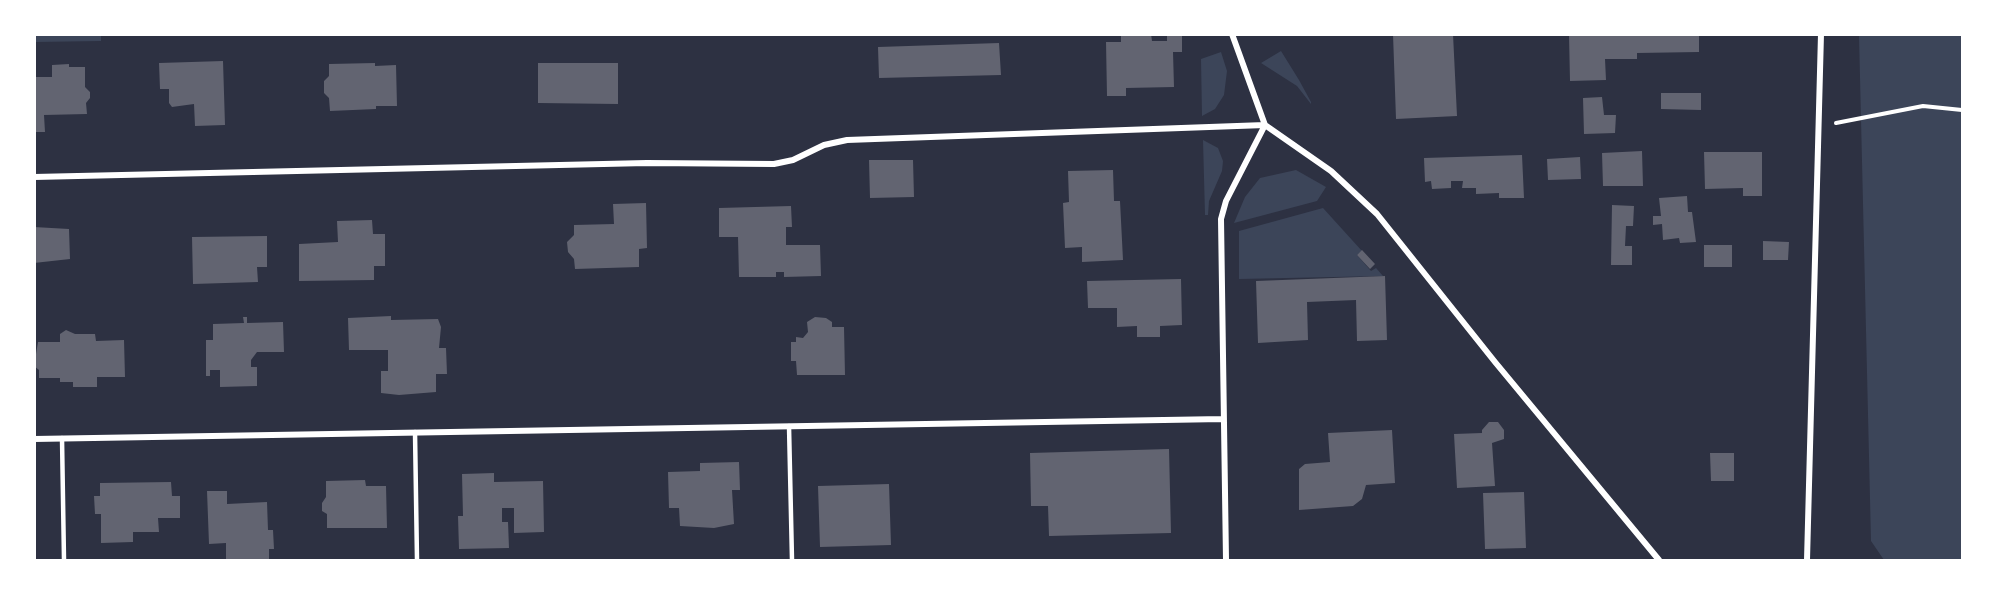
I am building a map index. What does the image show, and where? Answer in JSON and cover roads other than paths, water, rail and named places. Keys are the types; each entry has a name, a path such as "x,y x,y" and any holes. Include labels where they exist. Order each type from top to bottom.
{"street":[{"path":"1232,34 1265,125 1325,167 1377,214 1659,561"},
{"path":"1808,561 1821,34"},
{"path":"34,177 647,164 774,164 794,160 824,145 848,140 1265,125"},
{"path":"1226,561 1221,219 1226,201 1265,125"},
{"path":"34,439 1223,419"}],"lane":[{"path":"789,426 792,561"},
{"path":"415,432 417,561"},
{"path":"62,438 64,561"}]}
